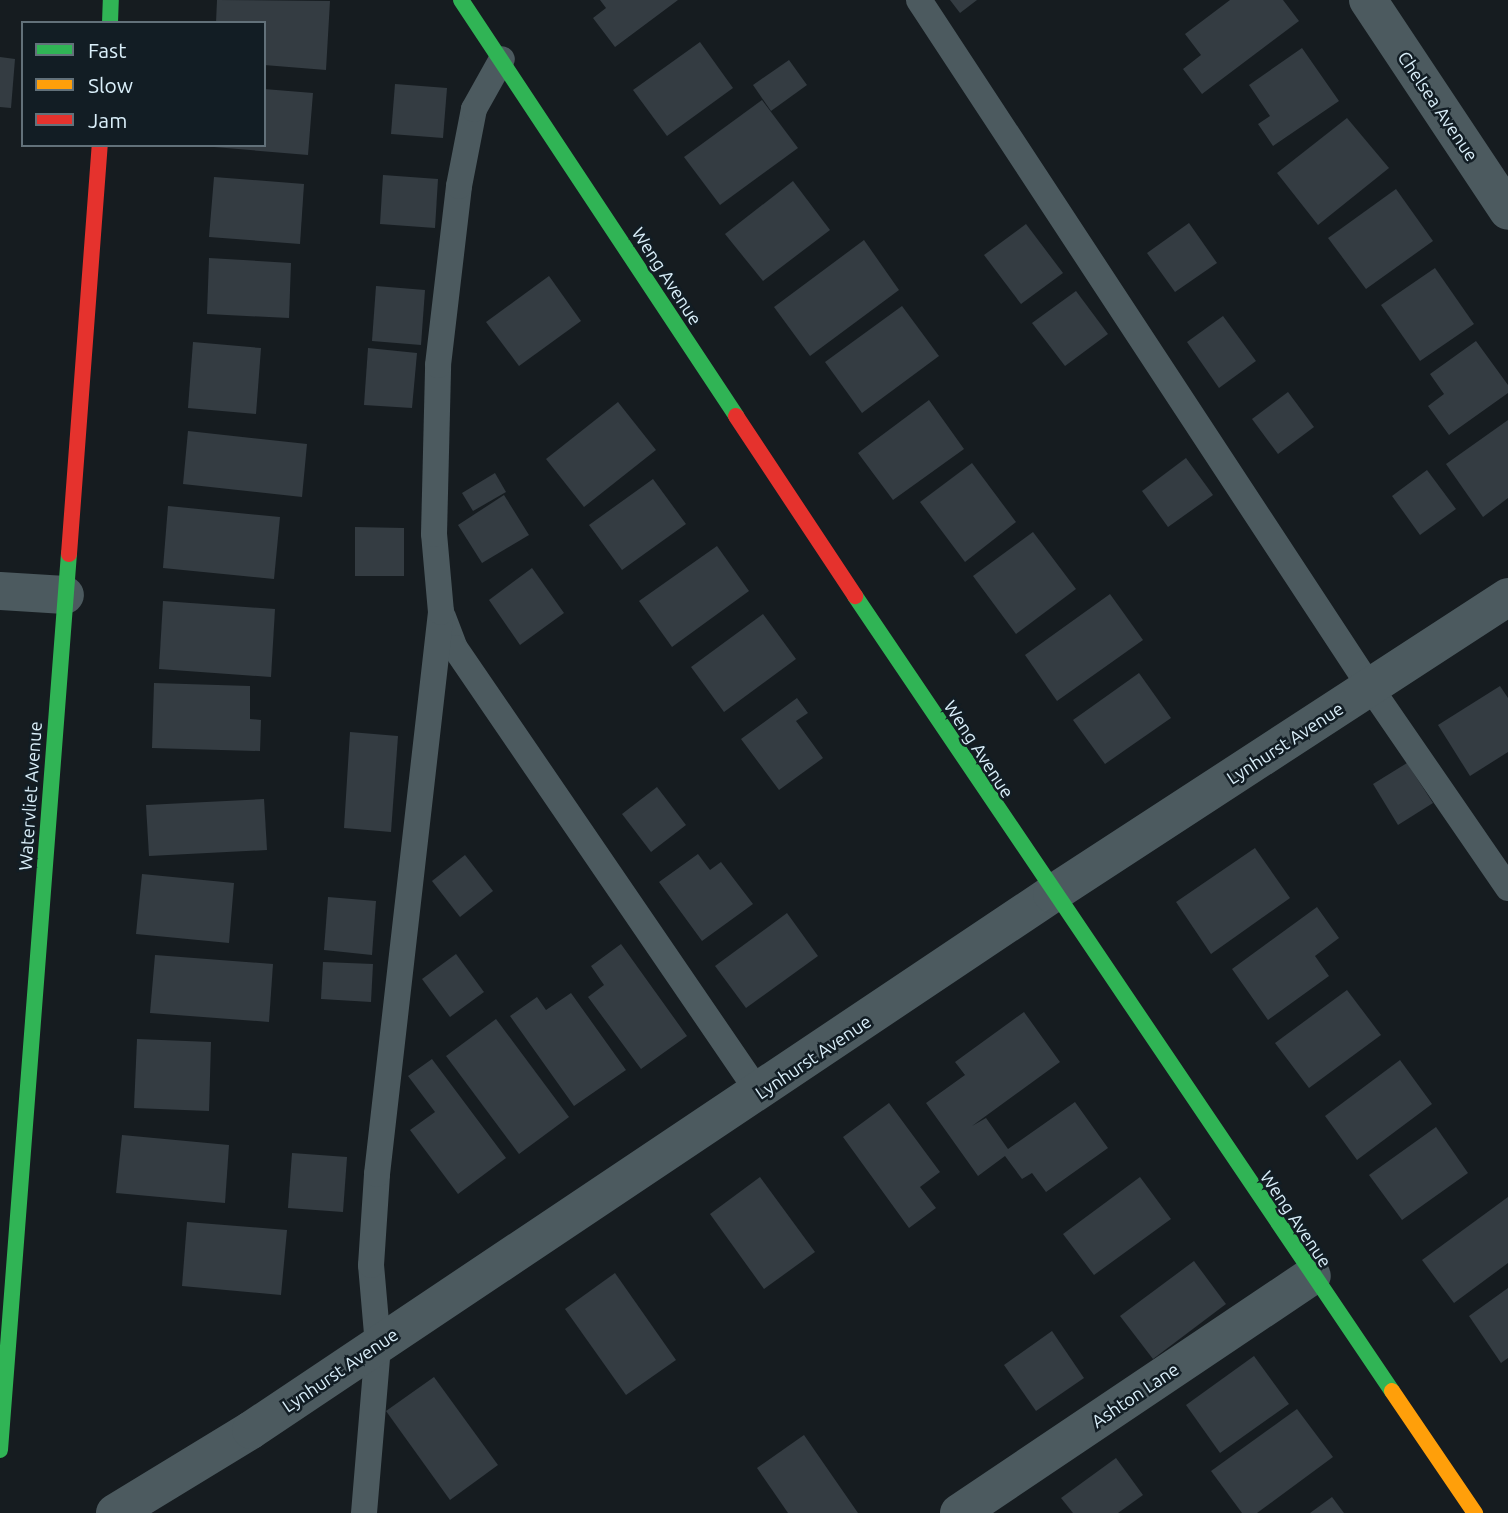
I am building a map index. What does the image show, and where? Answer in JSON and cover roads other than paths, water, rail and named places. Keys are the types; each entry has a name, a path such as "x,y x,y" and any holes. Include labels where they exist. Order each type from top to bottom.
{"street":[{"path":"110,21 111,0"},
{"name":"Weng Avenue","path":"461,0 1052,894 1475,1513"},
{"name":"Chelsea Avenue","path":"1368,0 1508,211"},
{"name":"Watervliet Avenue","path":"0,1450 11,1164 65,595 100,147"},
{"path":"0,591 65,595"},
{"name":"Lynhurst Avenue","path":"115,1513 379,1345 759,1093 1052,894 1508,597"},
{"name":"Ashton Lane","path":"959,1513 1312,1276"}],"lane":[{"path":"919,0 1370,687 1508,888"},
{"path":"364,1513 379,1345 371,1265 377,1174 441,612 434,534 438,365 459,186 474,109 502,59"},
{"path":"441,612 454,648 759,1093"}]}
